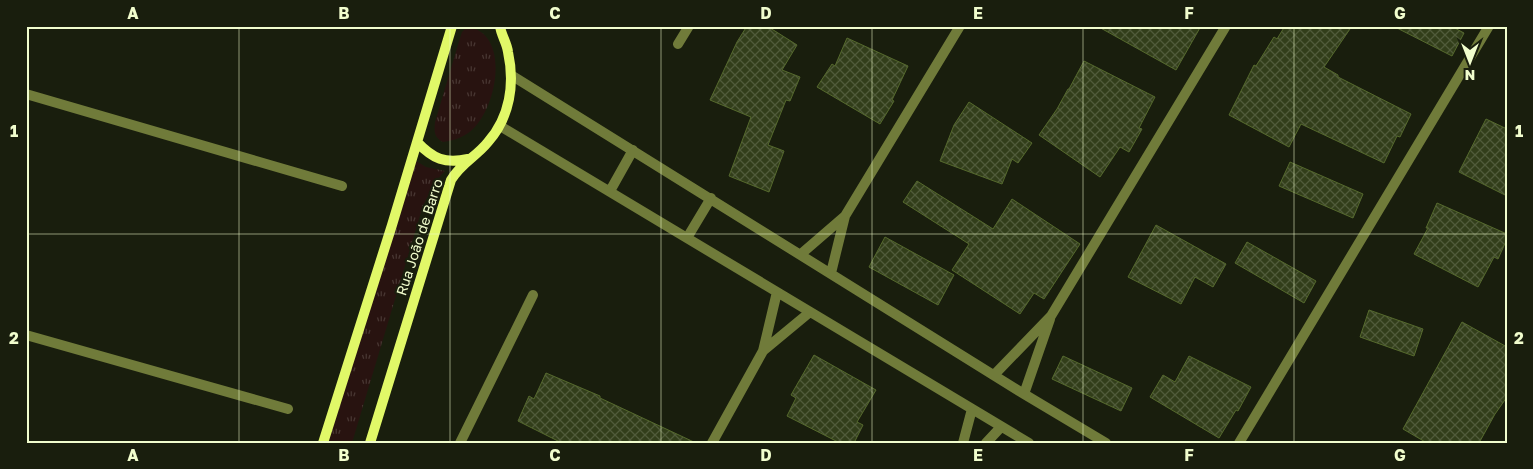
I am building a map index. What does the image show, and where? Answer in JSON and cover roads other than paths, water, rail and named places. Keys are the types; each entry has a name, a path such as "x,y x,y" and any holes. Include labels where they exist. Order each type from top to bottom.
{"street":[{"path":"323,443 452,26"},
{"path":"678,44 689,26"},
{"path":"831,273 845,216 960,26"},
{"path":"1024,394 1051,316 1226,26"},
{"path":"1240,442 1488,26"},
{"name":"Rua João de Barro","path":"370,443 450,180 468,159 487,144 500,126 508,104 511,75 508,50 499,28"},
{"path":"511,75 1106,443"},
{"path":"26,94 342,186"},
{"path":"500,126 1029,443"},
{"path":"417,142 425,151 436,158 456,162 468,159"},
{"path":"610,191 633,150"},
{"path":"687,238 711,198"},
{"path":"801,254 845,216"},
{"path":"712,443 763,351 777,292"},
{"path":"460,443 533,296"},
{"path":"763,351 810,312"},
{"path":"994,375 1051,316"},
{"path":"26,335 288,409"},
{"path":"963,443 972,409"},
{"path":"986,443 1001,427"}]}
